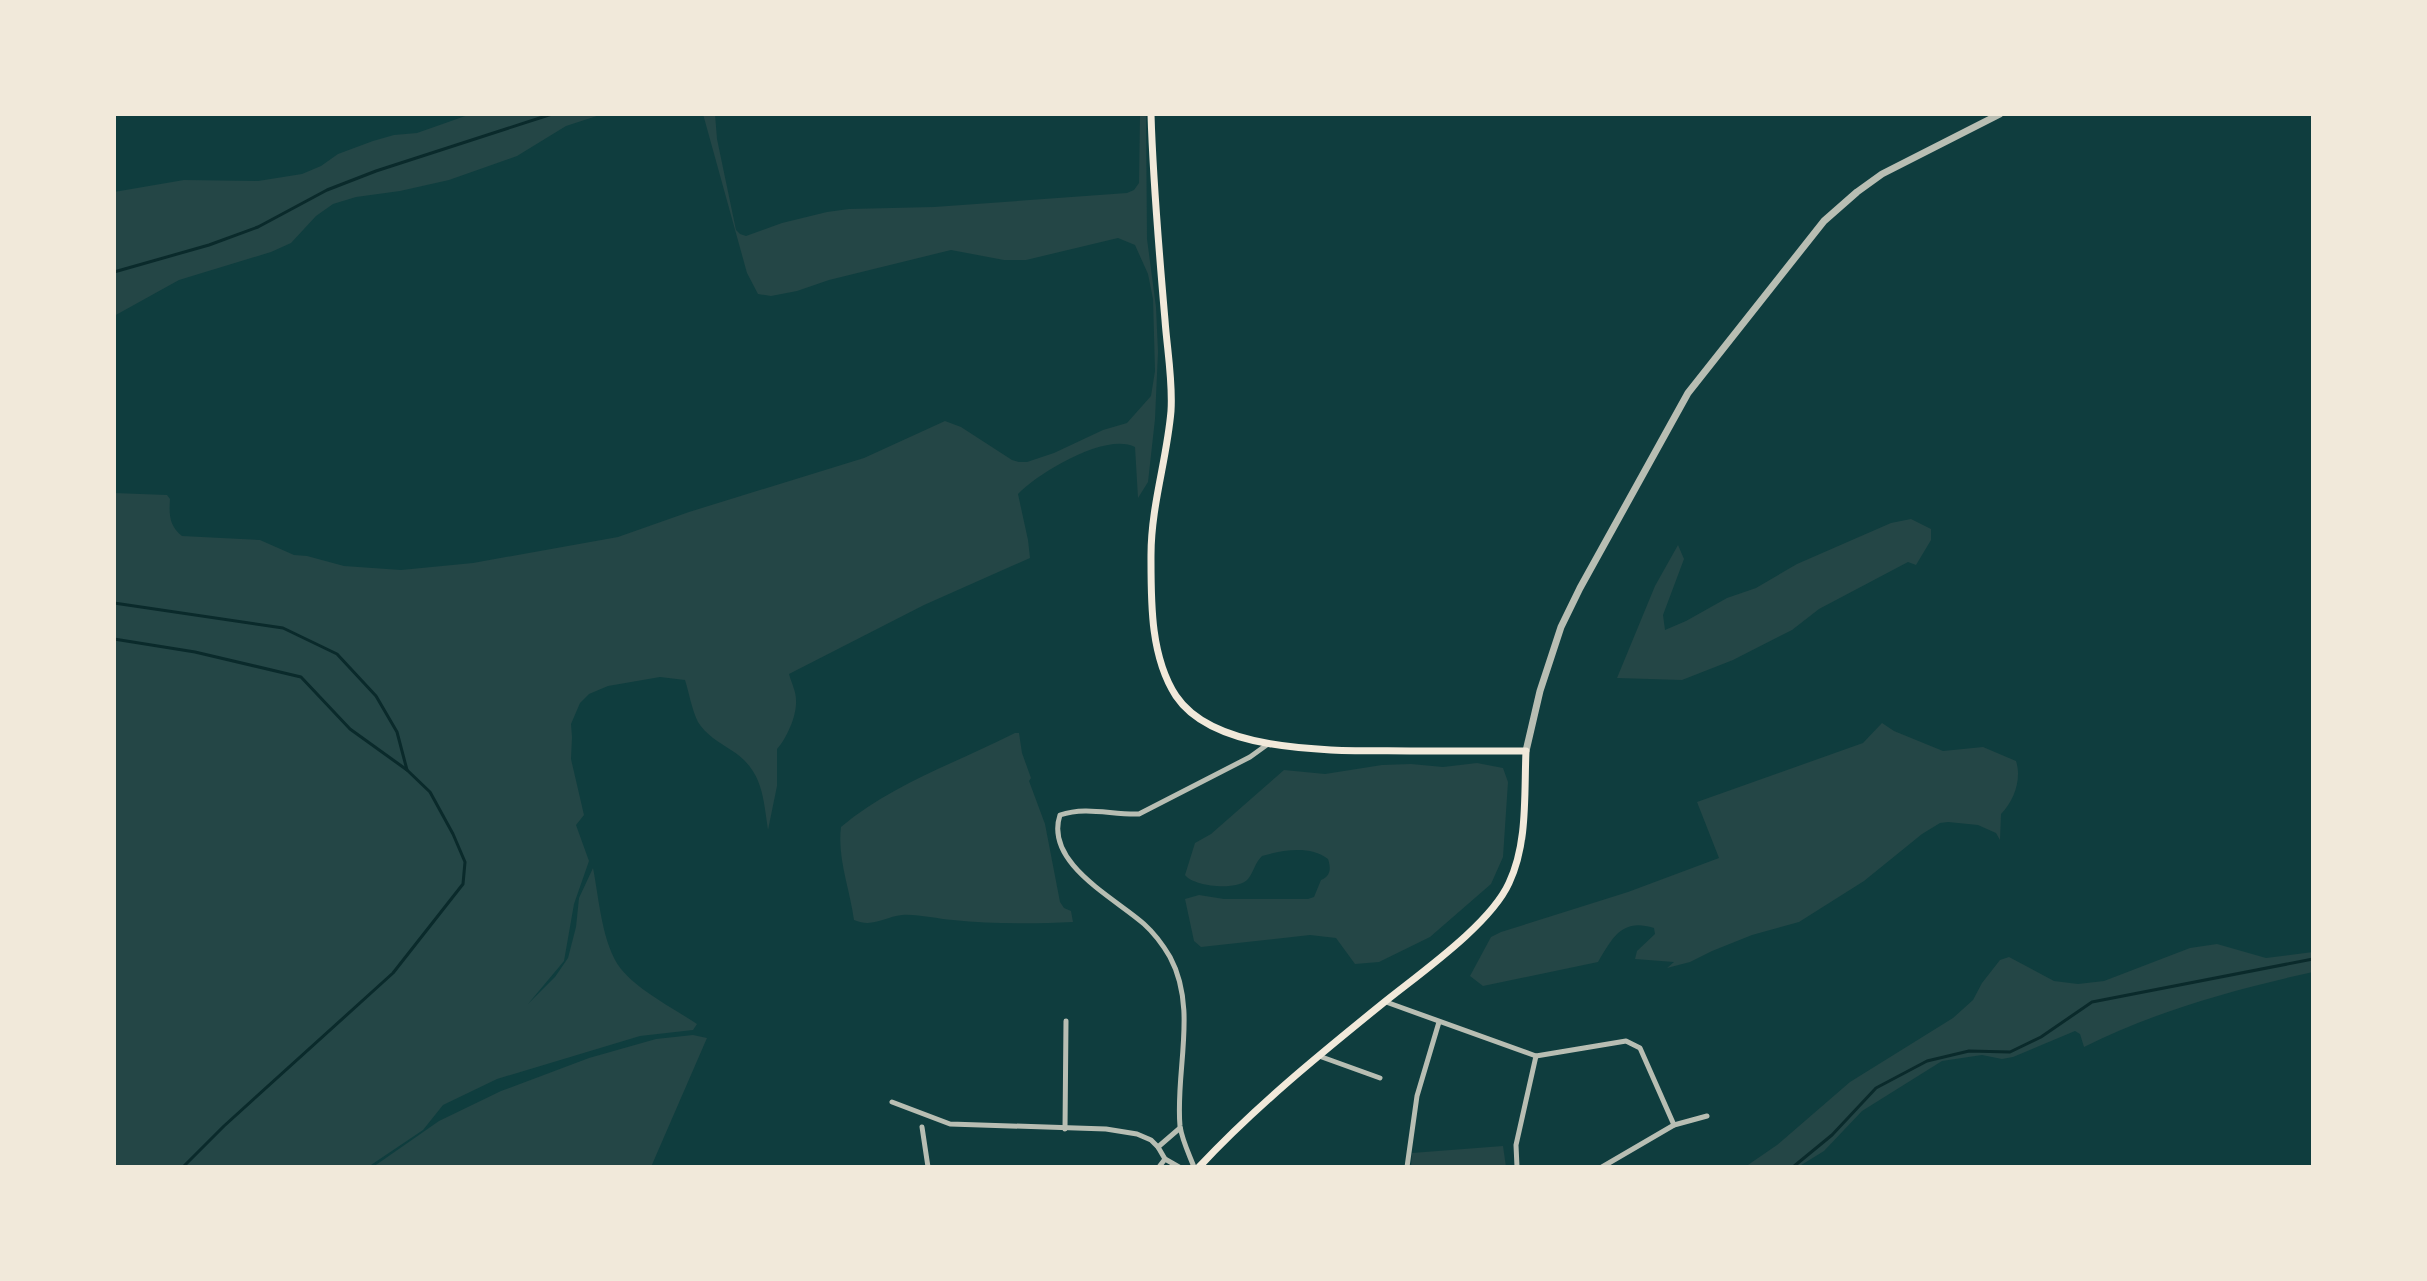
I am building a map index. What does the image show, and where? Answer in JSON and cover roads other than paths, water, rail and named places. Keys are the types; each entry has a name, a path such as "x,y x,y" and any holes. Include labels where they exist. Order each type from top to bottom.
{"main road":[{"path":"1151,114 1171,407 1151,552 1157,648 1162,667 1177,698 1201,721 1217,729 1268,743 1339,750 1526,751 1521,846 1510,881 1498,902 1463,937 1319,1056 1196,1167"}],"street":[{"path":"1526,751 1540,691 1561,627 1688,393 1835,211 1882,174 2000,114"},
{"path":"1196,1167 1180,1128 1184,1012 1177,972 1161,942 1147,926 1109,899 1077,870 1064,851 1056,826 1060,815 1071,811 1096,809 1139,814 1250,757 1268,743"},
{"path":"1385,1001 1536,1056 1626,1041 1640,1048 1674,1125"},
{"path":"1065,1129 1066,1021"},
{"path":"1407,1167 1417,1096 1439,1022"},
{"path":"1319,1056 1380,1078"},
{"path":"1517,1167 1516,1145 1536,1056"},
{"path":"892,1102 950,1124 1106,1129 1137,1134 1158,1147 1165,1159 1179,1167"},
{"path":"1602,1167 1674,1125 1707,1116"},
{"path":"922,1127 928,1167"},
{"path":"1158,1147 1180,1128"},
{"path":"1159,1167 1165,1159"}],"waterway":[{"path":"114,272 209,245 258,227 327,190 376,171 552,114"},
{"path":"114,603 283,628 337,654 376,696 397,732 407,770 430,792 465,862 463,884 393,973 183,1167"},
{"path":"114,639 195,652 301,677 350,729 407,770"},
{"path":"1793,1167 1832,1135 1876,1088 1927,1061 1969,1051 2010,1052 2041,1037 2092,1002 2313,959"}]}
